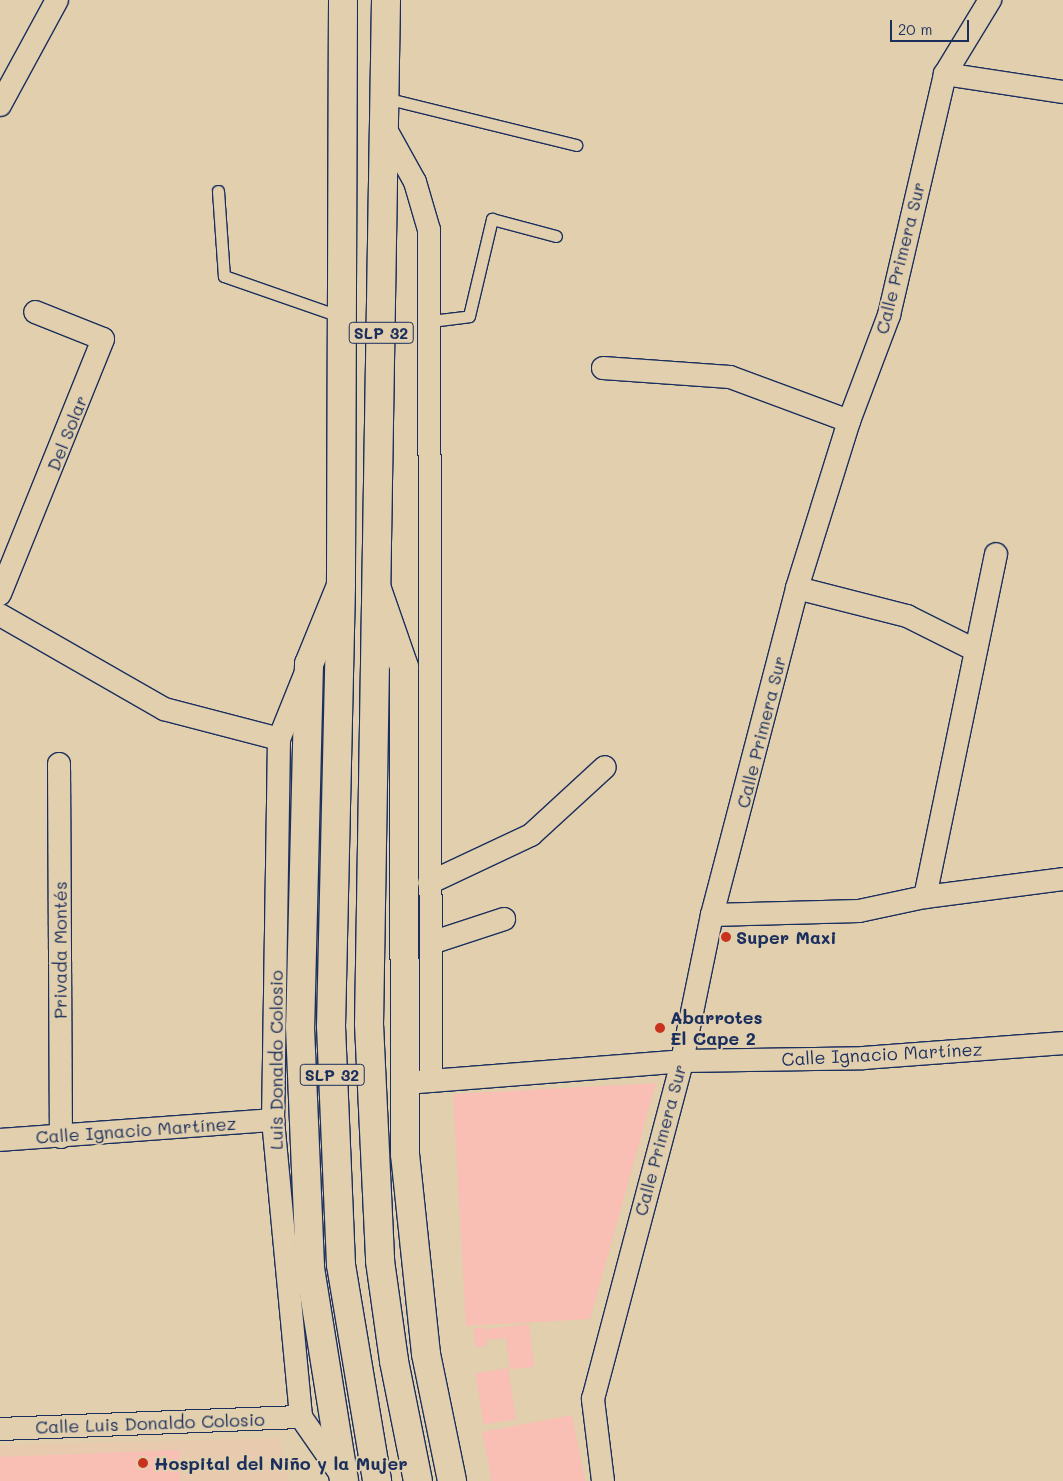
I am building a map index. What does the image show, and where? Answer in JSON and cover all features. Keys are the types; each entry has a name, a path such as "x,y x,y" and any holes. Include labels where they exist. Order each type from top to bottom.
{"main road":[{"name":"SLP 32","path":"343,0 341,586 336,665 331,1026 334,1161 341,1265 377,1481"},
{"name":"SLP 32","path":"386,0 369,1024 372,1158 394,1361 418,1481"},
{"path":"341,586 309,664 304,764 300,1027 303,1163 310,1268 343,1479"},
{"path":"377,589 404,667 402,1083 413,1256 426,1354 452,1481"}],"street":[{"path":"0,105 57,0"},
{"name":"Calle Primera Sur","path":"603,1481 593,1399 682,1061 712,915 797,588 849,421 889,315 945,74 990,0"},
{"path":"945,74 1063,92"},
{"path":"384,126 415,182 429,230 431,321 429,883 431,1081"},
{"name":"Del Solar","path":"0,594 103,338 35,312"},
{"path":"603,368 730,377 849,421"},
{"path":"925,897 996,554"},
{"path":"797,588 907,616 938,628 976,650"},
{"path":"0,615 164,709 279,740"},
{"name":"Luis Donaldo Colosio","path":"309,664 279,740 273,1120 301,1416 343,1479"},
{"name":"Privada Montés","path":"59,764 61,1137"},
{"path":"429,883 532,835 605,767"},
{"path":"712,915 859,911 925,897 1063,879"},
{"path":"431,943 504,919"},
{"name":"Calle Ignacio Martínez","path":"402,1083 682,1061 864,1058 1063,1043"},
{"name":"Calle Ignacio Martínez","path":"0,1140 273,1120"},
{"name":"Calle Luis Donaldo Colosio","path":"0,1429 301,1416"}],"lane":[{"path":"385,98 576,145"},
{"path":"218,191 224,276 342,317"},
{"path":"431,321 470,316 492,219 556,236"}],"shaded area":[{"name":"Hospital del Niño y la Mujer","path":"279,1438 289,1481 0,1481 0,1445"}],"building":[{"path":"656,1083 590,1319 466,1326 453,1094"},
{"path":"529,1324 534,1367 510,1369 506,1338 487,1340 485,1329"},
{"path":"484,1327 487,1346 476,1347 473,1329"},
{"path":"508,1368 516,1419 484,1425 475,1373"},
{"path":"572,1415 585,1481 492,1481 482,1432"},
{"name":"Hospital del Niño y la Mujer","path":"179,1450 180,1481 0,1481 0,1457"}],"place":[{"name":"Super Maxi","path":"726,937"},
{"name":"Abarrotes El Cape 2","path":"660,1028"},
{"name":"Hospital del Niño y la Mujer","path":"143,1463"}]}
